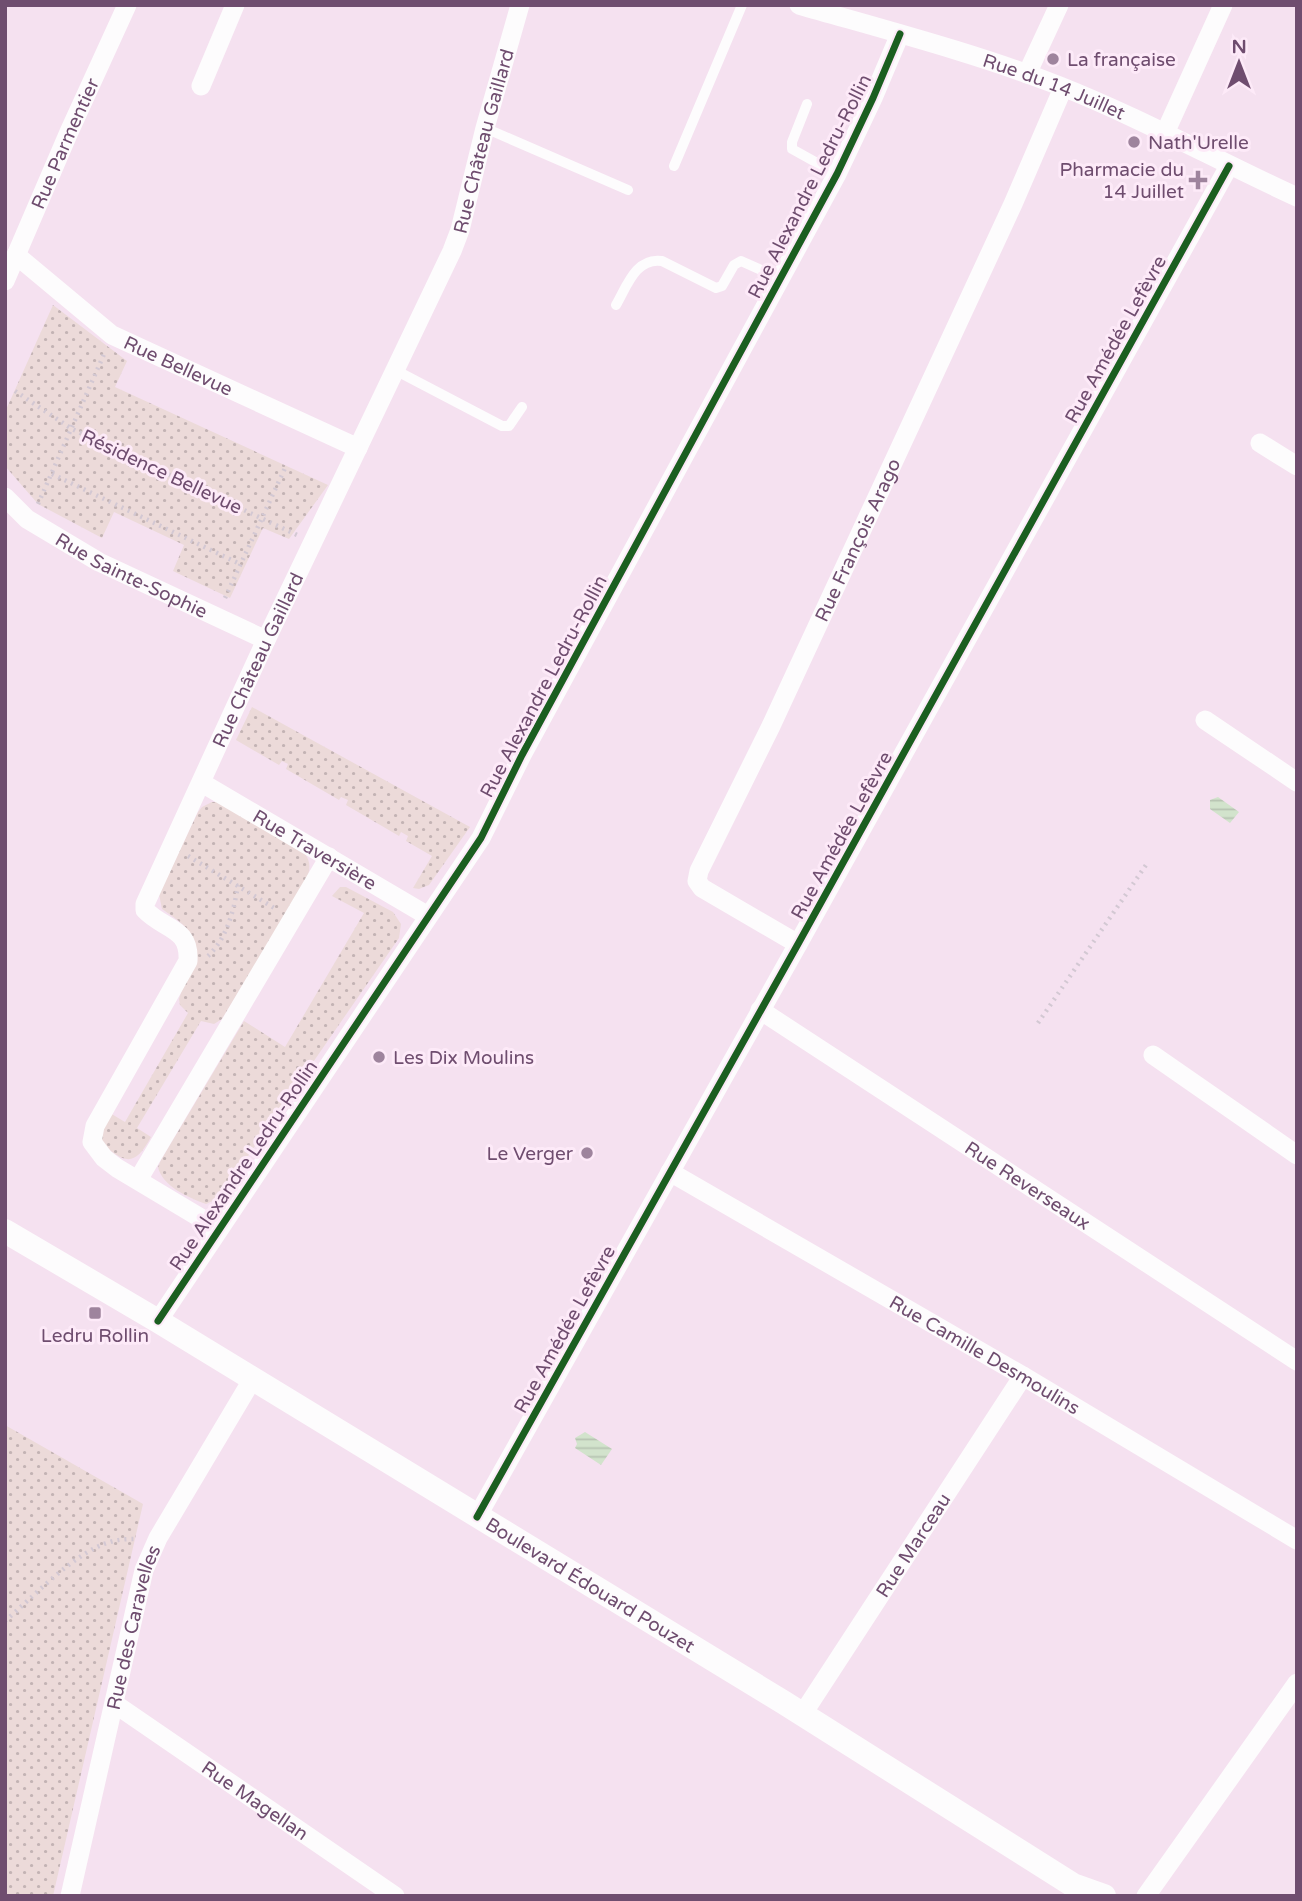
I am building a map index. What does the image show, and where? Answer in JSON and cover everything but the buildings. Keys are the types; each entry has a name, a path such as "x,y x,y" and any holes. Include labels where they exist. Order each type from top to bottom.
{"street":[{"name":"Rue Parmentier","path":"5,281 127,5"},
{"path":"201,86 235,5"},
{"name":"Rue Château Gaillard","path":"219,1229 104,1158 96,1150 92,1135 188,961 186,940 181,934 151,917 145,910 145,904 266,640 460,230 485,128 520,5"},
{"name":"Rue du 14 Juillet","path":"799,5 1027,74 1165,133 1297,197"},
{"path":"866,24 872,5"},
{"path":"1027,74 1059,5"},
{"path":"1165,133 1223,5"},
{"name":"Rue Alexandre Ledru-Rollin","path":"158,1321 481,838 522,755 836,174 900,34"},
{"name":"Rue François Arago","path":"798,944 702,888 697,881 699,871 771,726 1013,204 1063,88"},
{"name":"Rue Amédée Lefèvre","path":"477,1517 1229,166"},
{"name":"Rue Bellevue","path":"16,255 113,335 358,447"},
{"path":"1260,443 1297,467"},
{"name":"Rue Sainte-Sophie","path":"5,497 30,520 99,562 266,640"},
{"path":"1205,720 1297,782"},
{"name":"Rue Traversière","path":"202,783 428,916"},
{"path":"138,1180 329,857"},
{"name":"Rue Reverseaux","path":"760,1010 1297,1361"},
{"path":"1153,1055 1297,1155"},
{"name":"Rue Camille Desmoulins","path":"670,1172 1023,1376 1297,1540"},
{"name":"Boulevard Édouard Pouzet","path":"5,1231 158,1321 803,1715 1073,1885 1104,1896"},
{"name":"Rue Marceau","path":"803,1715 1023,1376"},
{"name":"Rue des Caravelles","path":"70,1896 144,1570 158,1538 252,1380"},
{"path":"1146,1896 1297,1683"},
{"name":"Rue Magellan","path":"114,1704 395,1896"}],"lane":[{"path":"674,166 742,5"},
{"path":"807,104 792,142 792,149 836,174"},
{"path":"485,128 628,190"},
{"path":"616,305 636,270 648,261 662,261 716,288 722,286 734,265 741,261 781,279"},
{"path":"395,370 502,426 509,426 522,407"}],"path":[{"path":"30,520 113,335"},
{"path":"216,618 286,466"},
{"path":"52,474 240,564"},
{"path":"172,846 292,918"},
{"path":"1038,1023 1146,865"},
{"path":"180,978 212,952 232,915 237,885"},
{"path":"5,1621 92,1550 110,1542 158,1538"}],"shaded area":[{"path":"5,5 1297,5 1297,1896 5,1896"},
{"path":"53,305 127,361 115,387 328,485 289,539 263,528 230,598 173,571 184,545 114,512 102,538 38,504 5,466 5,412"},
{"path":"252,707 470,827 429,885 413,888 432,856 406,841 408,836 401,832 399,836 346,805 348,800 341,797 339,800 286,769 288,764 282,761 279,765 236,740"},
{"path":"1218,797 1239,812 1230,823 1210,809 1210,800"},
{"path":"212,802 218,802 305,854 309,863 307,879 222,1019 214,1024 201,1021 137,1128 151,1137 145,1147 134,1158 123,1158 101,1143 101,1128 110,1113 125,1122 188,1013 180,1005 179,999 196,946 187,929 162,909 159,894 198,812"},
{"path":"340,887 346,887 393,912 401,924 399,938 219,1198 206,1204 192,1198 165,1180 158,1167 161,1160 244,1021 285,1047 364,913 332,896"},
{"path":"5,1425 143,1504 53,1896 5,1896"},
{"path":"585,1432 612,1449 601,1465 575,1448 575,1438"}],"cycle path":[{"path":"158,1321 481,838 522,755 837,174 900,34"},
{"path":"477,1517 1229,166"}],"place":[{"name":"La française","path":"1053,59"},
{"name":"Nath'Urelle","path":"1134,142"},
{"name":"Pharmacie du 14 Juillet","path":"1198,180"},
{"name":"Les Dix Moulins","path":"379,1057"},
{"name":"Le Verger","path":"587,1153"},
{"name":"Ledru Rollin","path":"95,1313"}]}
